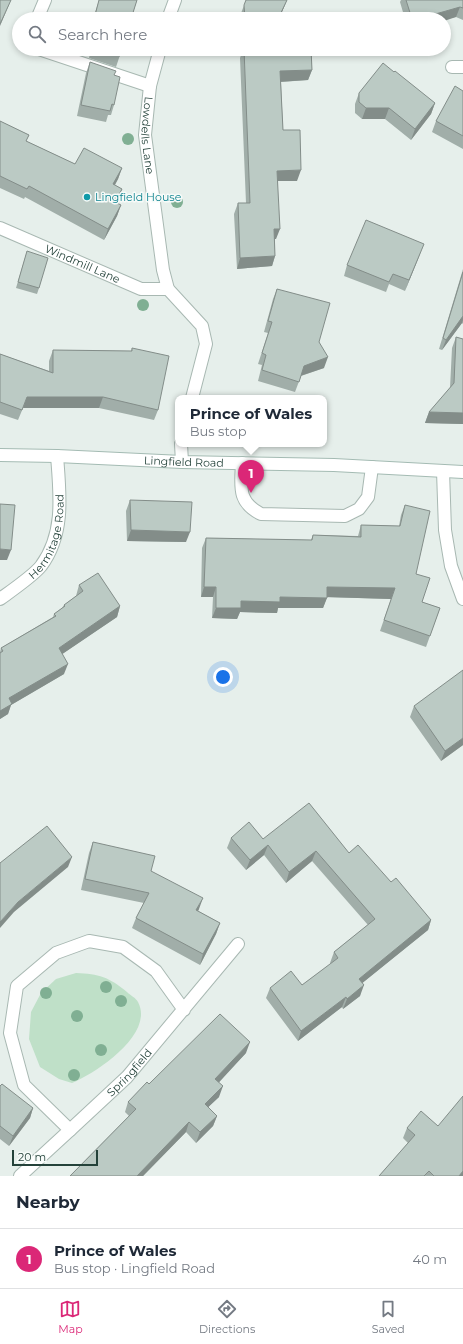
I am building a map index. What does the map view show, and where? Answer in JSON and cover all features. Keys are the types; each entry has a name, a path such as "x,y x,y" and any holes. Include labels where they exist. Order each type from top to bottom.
{"street":[{"path":"40,12 45,0"},
{"path":"170,12 174,0"},
{"path":"60,56 150,86"},
{"name":"Lowdells Lane","path":"158,56 150,86 145,135 163,270 168,289 202,326 206,344 193,395"},
{"name":"Windmill Lane","path":"0,228 141,289 168,289"},
{"path":"181,447 182,462"},
{"name":"Lingfield Road","path":"0,455 372,467 463,472"},
{"name":"Hermitage Road","path":"0,599 40,567 50,549 58,526 60,500 56,456"},
{"path":"242,463 241,490 244,500 252,509 261,514 345,516 359,509 368,497 372,467"},
{"path":"443,471 445,530 451,566 463,599"},
{"path":"70,1130 24,1085 10,1033 17,986 56,953 89,941 123,947 156,971 184,1010"},
{"name":"Springfield","path":"20,1176 127,1077 238,944"}],"green space":[{"path":"76,973 97,975 115,983 138,1002 141,1014 138,1027 131,1039 120,1051 95,1071 72,1083 59,1079 40,1067 29,1039 31,1012 41,993 56,979"}],"building":[{"path":"0,0 11,0 0,24"},
{"path":"99,0 137,0 133,12 96,12"},
{"path":"246,0 287,0 281,12 244,12 244,5"},
{"path":"406,0 463,0 463,8 460,7 442,12 410,12"},
{"path":"244,56 311,56 312,70 280,71 283,130 300,130 301,170 277,171 280,229 274,229 275,256 240,258 238,203 250,203"},
{"path":"90,62 116,71 114,75 120,77 114,105 112,104 110,111 81,105"},
{"path":"383,63 435,103 415,129 389,108 366,108 359,102 359,93"},
{"path":"455,86 463,91 463,136 436,121"},
{"path":"0,121 29,135 26,141 75,164 84,148 122,168 113,184 122,189 115,202 121,205 108,229 29,186 27,189 0,176"},
{"path":"366,220 424,244 409,280 393,274 389,282 347,265"},
{"path":"27,251 48,258 39,288 18,282"},
{"path":"463,272 463,316 446,340 443,338"},
{"path":"277,289 330,303 319,342 328,357 304,366 299,382 262,370 266,355 262,353 272,322 268,321"},
{"path":"456,337 463,339 463,413 429,412 454,383"},
{"path":"132,348 169,356 158,410 103,397 27,397 22,410 0,402 0,354 53,373 53,350 132,351"},
{"path":"130,500 192,502 190,532 131,530"},
{"path":"0,504 15,505 11,550 0,549"},
{"path":"405,505 430,511 416,574 430,578 422,602 440,608 430,636 384,620 395,588 327,587 327,598 280,597 280,602 241,601 241,608 216,608 216,587 204,587 206,538 312,540 313,535 361,537 361,525 400,526"},
{"path":"98,573 120,606 59,648 68,664 9,698 12,704 0,711 0,653 3,651 1,648 56,616 54,614 83,591 79,585"},
{"path":"463,670 463,738 445,751 414,706"},
{"path":"309,803 349,853 358,845 391,882 396,878 431,920 359,979 364,985 347,999 346,997 301,1031 270,988 291,971 302,985 338,958 334,952 375,919 316,851 289,872 268,845 250,860 231,838 249,822 263,839"},
{"path":"47,826 72,857 18,902 0,922 0,863"},
{"path":"93,842 155,856 151,871 203,898 196,910 220,923 203,954 136,918 149,893 85,879"},
{"path":"220,1014 250,1042 215,1079 223,1086 205,1104 217,1116 200,1132 189,1122 137,1176 70,1176 136,1109 128,1102 147,1082 149,1084"},
{"path":"2,1084 33,1108 13,1136 0,1126 0,1086"},
{"path":"463,1096 463,1171 459,1176 434,1176 429,1171 424,1176 379,1176 415,1135 407,1128 421,1111 438,1126"}],"place":[{"name":"Lingfield House","path":"87,197"},
{"name":"Prince of Wales","path":"251,493"}]}
